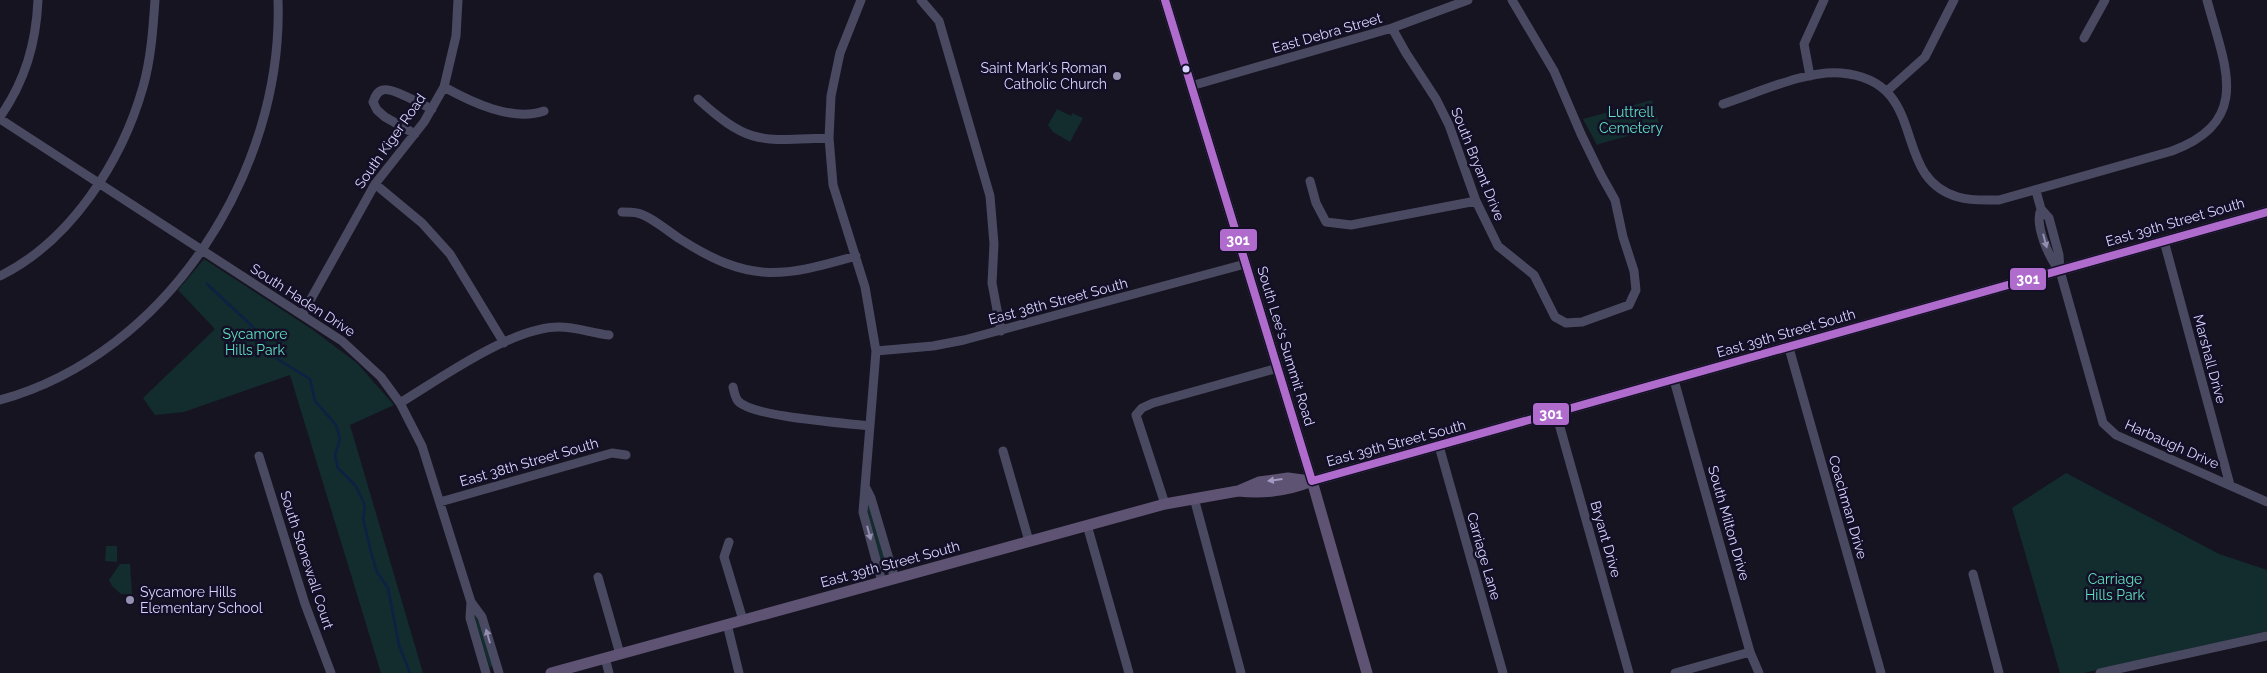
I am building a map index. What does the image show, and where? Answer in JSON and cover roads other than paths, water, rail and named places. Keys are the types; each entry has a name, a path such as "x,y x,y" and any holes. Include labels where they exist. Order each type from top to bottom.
{"main road":[{"name":"South Lee's Summit Road","path":"1165,0 1312,481 1367,673"},
{"name":"East 39th Street South","path":"551,673 1165,504 1238,490 1260,493 1293,489 1312,481 2267,212"}],"street":[{"path":"0,118 21,82 28,64 36,33 38,0"},
{"path":"0,276 30,257 53,238 76,213 98,183 135,113 144,85 150,59 155,0"},
{"path":"0,400 30,392 71,372 130,332 160,303 200,250 228,207 251,160 263,122 272,90 276,60 278,0"},
{"name":"South Kiger Road","path":"302,315 375,184 415,134 444,87 456,36 458,0"},
{"path":"861,0 840,53 831,96 829,138 833,185 865,287 876,351 863,512 882,582"},
{"path":"921,0 938,21 990,196 994,244 992,283 1001,330"},
{"name":"East Debra Street","path":"1191,86 1392,28 1468,0"},
{"name":"South Bryant Drive","path":"1392,28 1436,98 1449,126 1476,201 1498,246 1534,275 1555,316 1566,323 1582,322 1629,305 1636,290 1634,271 1623,237 1616,200 1601,176 1554,71 1512,0"},
{"path":"1810,76 1804,44 1824,0"},
{"path":"1887,91 1925,56 1954,0"},
{"path":"2084,38 2104,0"},
{"path":"1724,104 1810,76 1840,73 1863,77 1887,91 1898,105 1907,127 1914,156 1926,175 1941,189 1956,197 1973,200 1999,200 2036,191 2188,146 2218,121 2226,103 2228,87 2226,71 2207,0"},
{"path":"444,87 463,98 523,116 544,111"},
{"path":"415,134 377,110 373,102 376,94 383,90 391,90 432,109"},
{"path":"698,99 721,120 751,136 764,140 829,138"},
{"name":"South Haden Drive","path":"0,118 302,315 356,352 380,377 400,403 422,446 471,602 482,617 499,673"},
{"path":"1310,181 1316,203 1326,222 1351,226 1476,201"},
{"path":"375,184 422,223 450,254 504,343"},
{"name":"Harbaugh Drive","path":"2036,191 2041,209 2039,221 2049,258 2060,271 2103,423 2116,435 2267,502"},
{"path":"622,212 639,213 708,257 732,267 752,272 778,273 803,271 856,256"},
{"name":"Marshall Drive","path":"2164,241 2230,485"},
{"name":"East 38th Street South","path":"876,351 933,346 1001,330 1246,264"},
{"path":"400,403 504,343 532,331 558,327 609,335"},
{"name":"Coachman Drive","path":"1789,348 1881,673"},
{"path":"1165,504 1136,415 1142,408 1153,403 1278,368"},
{"name":"South Milton Drive","path":"1674,380 1750,652 1759,673"},
{"path":"733,387 738,401 744,406 771,414 870,426"},
{"name":"Bryant Drive","path":"1556,413 1629,673"},
{"name":"Carriage Lane","path":"1439,446 1503,673"},
{"path":"1004,451 1029,540"},
{"name":"East 38th Street South","path":"440,502 612,453 626,455"},
{"name":"South Stonewall Court","path":"260,456 305,604 330,673"},
{"path":"865,486 880,525 895,579"},
{"path":"1194,498 1240,673"},
{"path":"1087,525 1129,673"},
{"path":"729,542 724,557 743,620"},
{"path":"1973,574 1999,673"},
{"path":"598,577 620,654"},
{"name":"South Haden Drive","path":"471,602 470,618 486,673"},
{"path":"727,624 739,673"},
{"path":"2100,673 2267,636"},
{"path":"1675,673 1750,652"},
{"path":"605,658 609,673"}],"waterway":[{"path":"207,284 252,326 274,356"},
{"path":"277,359 310,379 315,401 336,425 340,439 335,455 338,468 355,485 363,501 365,508 363,518 371,552 377,572 388,588 399,645 410,673"}],"place":[{"name":"Saint Mark's Roman Catholic Church","path":"1117,76"},
{"name":"Sycamore Hills Elementary School","path":"130,600"}],"park label":[{"name":"Luttrell Cemetery","path":"1631,120"},
{"name":"Sycamore Hills Park","path":"255,342"},
{"name":"Carriage Hills Park","path":"2115,588"}]}
